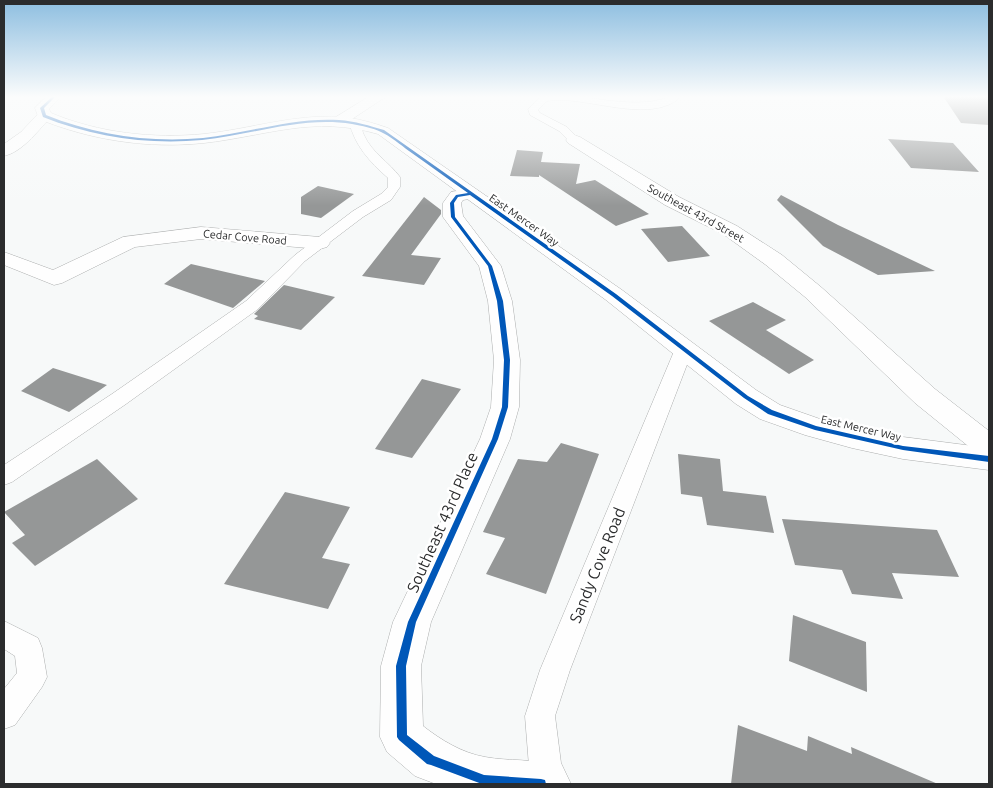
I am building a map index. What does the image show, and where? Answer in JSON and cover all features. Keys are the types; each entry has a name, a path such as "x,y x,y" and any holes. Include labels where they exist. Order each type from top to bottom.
{"street":[{"path":"4,151 28,133"},
{"name":"East Mercer Way","path":"103,133 156,139 223,136 239,133"},
{"name":"East Mercer Way","path":"387,133 469,194 614,295 746,397 770,412 806,425 903,448 989,459"},
{"name":"Southeast 43rd Street","path":"574,140 672,201 730,230 774,260 813,292 925,396 989,446"},
{"name":"Southeast 43rd Place","path":"469,194 457,196 452,203 453,217 490,266 500,301 507,360 505,407 495,439 412,622 401,666 402,737 431,760 484,780 541,784"},
{"name":"Cedar Cove Road","path":"4,258 54,278 130,241 201,233 320,243"}],"lane":[{"path":"4,476 127,394 252,305 300,258 358,214 386,196 394,187 394,177 368,153 354,133"},
{"name":"Southeast 43rd Street","path":"567,133 574,140"},
{"name":"Sandy Cove Road","path":"554,784 545,766 540,716 555,670 684,349"},
{"path":"4,634 28,648 32,677 4,714"}],"building":[{"path":"888,139 953,143 979,172 911,168"},
{"path":"517,150 543,152 541,162 580,164 576,184 595,180 649,214 616,226 539,175 539,177 510,176"},
{"path":"318,186 354,194 321,218 301,214 301,197"},
{"path":"781,195 838,225 935,271 878,275 823,246 777,200"},
{"path":"424,197 441,210 441,214 411,255 441,258 424,285 362,276"},
{"path":"682,226 710,256 668,262 641,229"},
{"path":"191,264 265,281 233,308 164,284"},
{"path":"284,285 335,297 301,330 254,319 258,316 254,314"},
{"path":"753,302 786,320 766,330 814,360 789,374 709,321"},
{"path":"53,368 107,385 69,412 21,391"},
{"path":"422,379 461,389 412,458 375,449"},
{"path":"561,443 599,454 546,594 486,574 505,538 483,532 518,459 547,462"},
{"path":"678,454 720,459 723,491 766,496 774,533 707,525 702,497 681,494"},
{"path":"97,459 138,499 35,566 12,543 25,535 4,512"},
{"path":"285,492 350,507 322,558 350,564 328,609 224,584"},
{"path":"782,519 937,530 959,577 892,573 903,599 852,594 842,570 795,565"},
{"path":"793,615 866,642 867,692 789,661"},
{"path":"738,725 807,751 808,736 852,754 851,747 938,784 731,784"}],"cycle path":[{"path":"98,133 156,140 202,139 239,133"},
{"path":"385,133 614,295 746,397 770,412 815,428 903,448 989,459"},
{"path":"469,194 457,196 452,203 453,217 490,266 500,301 507,360 505,407 495,439 412,622 401,666 402,737 431,760 484,780 541,784"}]}
